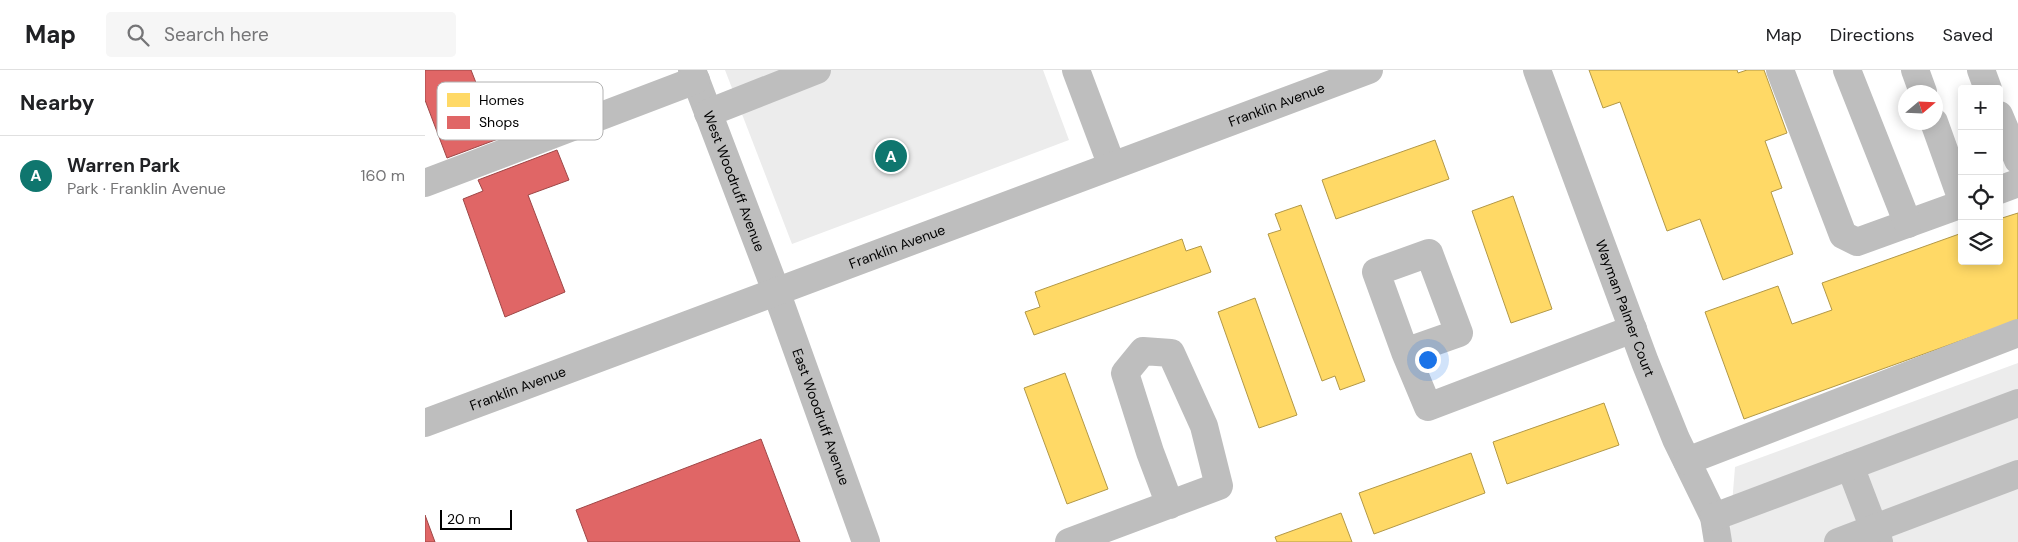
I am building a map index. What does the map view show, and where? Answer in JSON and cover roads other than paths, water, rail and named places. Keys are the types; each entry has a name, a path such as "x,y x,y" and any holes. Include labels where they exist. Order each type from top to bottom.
{"street":[{"path":"1075,70 1112,166"},
{"name":"Franklin Avenue","path":"425,423 1369,70"},
{"name":"Wayman Palmer Court","path":"1537,70 1676,440 1687,461 1716,530"},
{"path":"1780,70 1843,235 1857,242 1958,205"},
{"path":"1847,70 1908,224"},
{"path":"1915,70 1920,85"},
{"path":"1981,70 1987,85"},
{"path":"708,113 802,73"},
{"path":"603,112 694,75"},
{"name":"West Woodruff Avenue","path":"694,75 775,291"},
{"path":"2003,124 2018,160"},
{"path":"1937,130 1958,189"},
{"path":"425,183 532,140"},
{"path":"2003,189 2018,183"},
{"name":"East Woodruff Avenue","path":"775,291 866,542"},
{"path":"1405,352 1429,407 1633,329"},
{"path":"1687,461 2018,333"},
{"path":"1069,542 1170,505 1219,486 1204,426 1171,353 1143,351 1125,373 1170,505"},
{"path":"1716,530 1850,466 2018,403"},
{"path":"1850,466 1877,535"},
{"path":"1838,542 1877,535 2018,474"}],"place":[{"name":"Warren Park","path":"891,156"}]}
